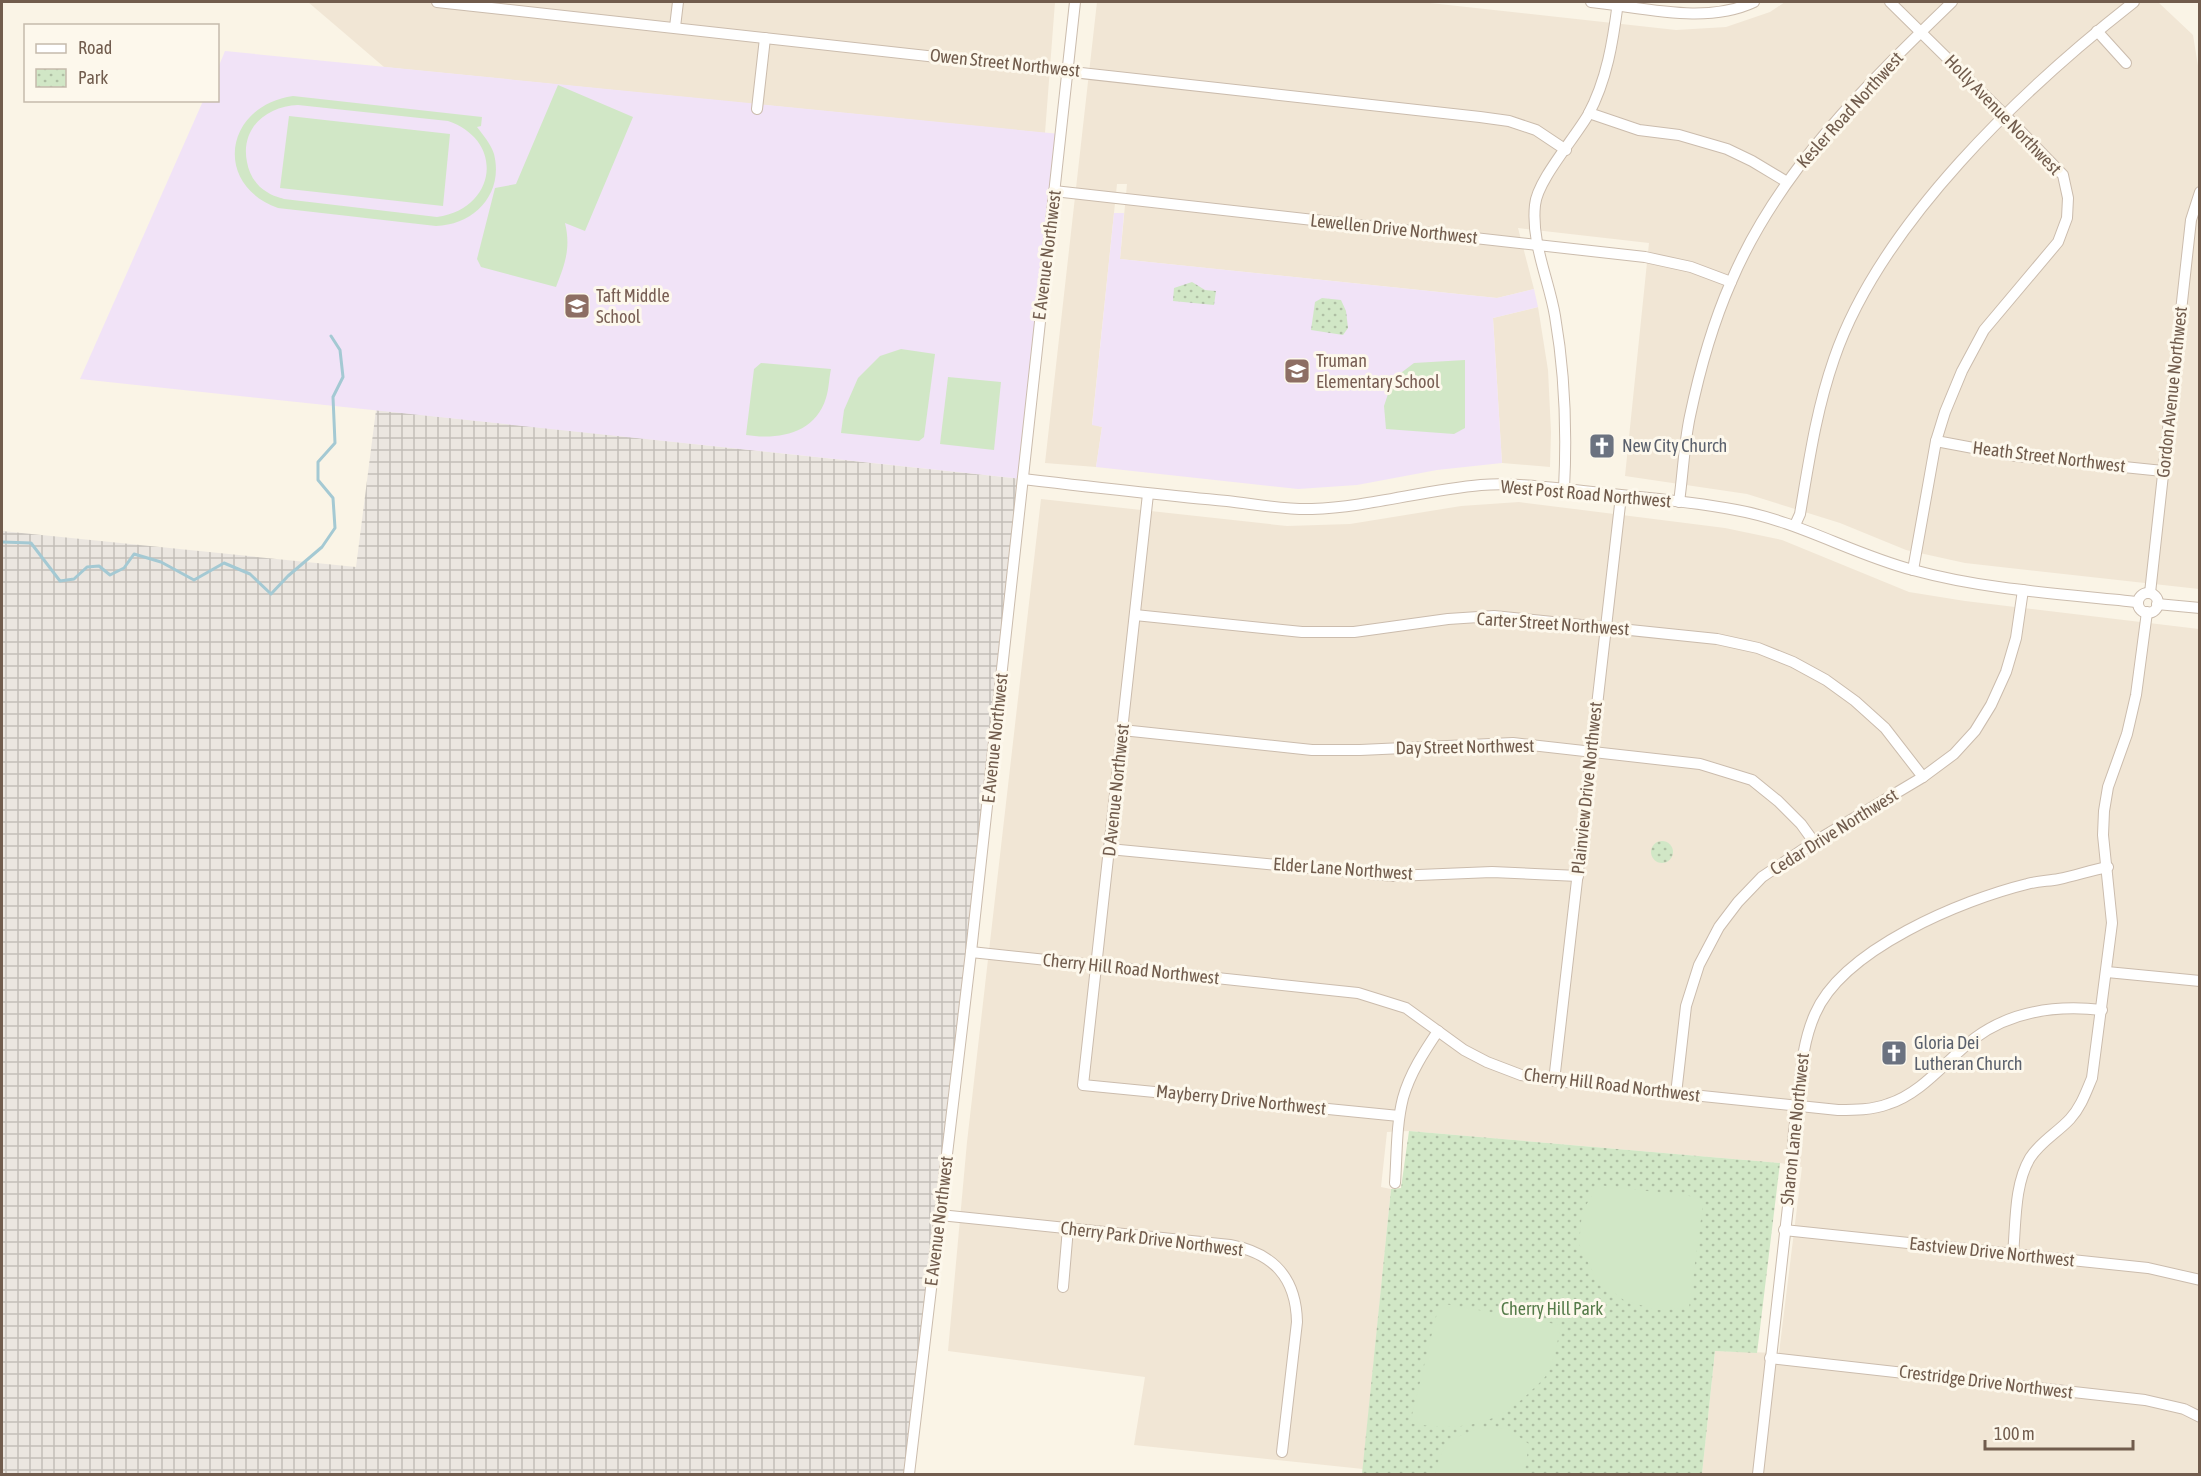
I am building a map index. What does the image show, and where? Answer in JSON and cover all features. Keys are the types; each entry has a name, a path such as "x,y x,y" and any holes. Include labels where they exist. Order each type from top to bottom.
{"street":[{"name":"Owen Street Northwest","path":"437,2 1490,118 1509,121 1536,130 1566,150"},
{"path":"675,27 678,2"},
{"name":"E Avenue Northwest","path":"909,1474 971,952 1075,2"},
{"path":"1591,2 1702,12 1734,8 1754,2"},
{"name":"Holly Avenue Northwest","path":"1890,2 1922,31 2063,175 2068,198 2067,218 2058,242 1984,330 1962,371 1936,441 1913,570"},
{"name":"Kesler Road Northwest","path":"1679,502 1690,417 1708,348 1731,282 1752,240 1787,182 1831,126 1952,2"},
{"path":"1795,525 1800,514 1817,413 1835,357 1859,303 1888,253 1935,192 2005,115 2097,31 2134,2"},
{"path":"1564,489 1565,402 1561,352 1554,312 1537,244 1534,222 1535,202 1542,184 1589,113 1602,82 1612,46 1618,3"},
{"path":"2097,31 2126,63"},
{"path":"757,109 765,38"},
{"path":"1589,113 1639,130 1679,135 1727,149 1787,182"},
{"name":"Lewellen Drive Northwest","path":"1054,191 1537,244 1668,261 1731,282"},
{"name":"Gordon Avenue Northwest","path":"2150,593 2191,220 2199,192"},
{"name":"Heath Street Northwest","path":"1936,441 2016,456 2163,471"},
{"name":"West Post Road Northwest","path":"1023,479 1148,494 1309,509 1360,505 1482,485 1519,485 1564,489 1735,510 1795,525 1882,561 1964,582 2138,602"},
{"name":"D Avenue Northwest","path":"1083,1085 1148,494"},
{"name":"Plainview Drive Northwest","path":"1554,1081 1621,496"},
{"name":"Cedar Drive Northwest","path":"1676,1094 1686,1006 1699,965 1719,927 1738,902 1762,877 1814,842 1923,777 1954,754 1975,731 1991,705 2006,672 2016,638 2023,590"},
{"path":"2150,593 2156,598 2157,604 2153,611 2147,612 2140,608 2138,602 2141,596 2150,593"},
{"path":"2157,604 2199,609"},
{"path":"2013,1254 2020,1181 2030,1158 2044,1140 2074,1124 2092,1078 2112,923 2103,835 2104,811 2108,788 2127,734 2136,695 2147,612"},
{"name":"Carter Street Northwest","path":"1135,615 1302,632 1354,632 1448,619 1494,616 1717,639 1758,648 1793,662 1826,680 1855,701 1885,728 1923,777"},
{"name":"Day Street Northwest","path":"1122,729 1312,750 1512,743 1700,764 1752,780 1778,801 1801,824 1814,842"},
{"name":"Elder Lane Northwest","path":"1109,849 1394,876 1492,872 1578,876"},
{"name":"Sharon Lane Northwest","path":"1758,1474 1793,1162 1791,1146 1796,1128 1803,1049 1815,1013 1834,985 1861,960 1914,927 1959,906 2028,884 2061,879 2084,871 2108,867"},
{"name":"Cherry Hill Road Northwest","path":"971,952 1358,993 1406,1008 1464,1050 1521,1076 1838,1110 1868,1109 1889,1104 1910,1093 1976,1037 2025,1013 2054,1008 2102,1010"},
{"path":"2107,972 2199,981"},
{"path":"1395,1183 1400,1116 1404,1096 1421,1056 1438,1031"},
{"name":"Mayberry Drive Northwest","path":"1083,1085 1400,1116"},
{"name":"Cherry Park Drive Northwest","path":"940,1215 1248,1248 1268,1259 1282,1270 1297,1305 1282,1452"},
{"path":"1063,1287 1068,1228"},
{"name":"Eastview Drive Northwest","path":"1784,1230 2148,1268 2199,1280"},
{"name":"Crestridge Drive Northwest","path":"1770,1358 2145,1400 2184,1409 2199,1417"}],"shaded area":[{"path":"308,2 1055,2 1045,133 384,67"},
{"path":"1097,2 1421,2 1676,30 1726,27 1770,12 1785,2 2158,2 2193,35 2200,78 2199,589 1965,563 1906,550 1840,523 1747,494 1625,476 1649,243 1518,228 1534,289 1497,298 1120,259 1127,184 1117,184 1092,424 1102,427 1096,467 1045,463"},
{"name":"Taft Middle School","path":"225,51 1060,134 1023,479 80,379 203,102 219,102 219,66"},
{"name":"Truman Elementary School","path":"1114,213 1124,213 1120,259 1497,298 1534,289 1538,307 1493,318 1502,463 1437,470 1357,485 1298,489 1096,467 1102,427 1092,425"},
{"path":"1538,307 1548,370 1550,467 1502,463 1493,318"},
{"path":"376,410 1023,479 909,1474 2,1474 2,531 356,567"},
{"path":"1041,499 1287,526 1350,524 1461,506 1519,502 1725,528 1782,540 1909,592 1965,601 2199,629 2199,1474 1702,1474 1715,1351 1779,1353 1802,1167 1780,1163 1409,1131 1387,1132 1381,1187 1391,1189 1363,1469 1134,1445 1145,1377 948,1351 967,1142"}],"green space":[{"path":"558,85 633,117 585,231 565,223 566,256 556,287 481,267 477,259 495,188 516,184"},
{"path":"293,96 482,117 481,126 477,127 493,150 496,169 490,194 483,205 463,220 436,226 278,208 257,197 243,182 236,165 235,147 241,130 252,114 270,103","holes":["298,105 448,121 467,131 479,143 486,158 486,174 482,188 472,201 457,211 437,217 284,199 271,194 256,183 249,171 246,150 252,129 266,115 287,106"]},
{"path":"289,116 450,134 443,206 280,188"},
{"path":"1192,282 1205,290 1216,291 1214,305 1173,301 1174,288"},
{"path":"1322,298 1341,300 1346,311 1348,328 1343,335 1311,330 1315,302"},
{"path":"901,349 935,354 924,437 919,441 841,433 844,410 858,378 880,356"},
{"path":"1465,360 1465,428 1454,434 1386,429 1384,406 1393,379 1414,363"},
{"path":"761,363 831,369 826,398 821,410 813,420 794,432 782,435 746,435 754,369"},
{"path":"948,377 1001,382 994,450 940,444"},
{"path":"1662,841 1670,844 1673,852 1670,860 1662,863 1654,860 1651,852 1654,844"},
{"name":"Cherry Hill Park","path":"1409,1131 1780,1163 1757,1353 1715,1351 1702,1474 1362,1474 1391,1189 1401,1188"},
{"path":"1598,1185 1697,1197 1703,1204 1689,1308 1659,1310 1625,1301 1596,1279 1579,1244 1582,1212"},
{"path":"1445,1304 1561,1325 1553,1358 1545,1377 1538,1384 1518,1402 1490,1419 1476,1424 1444,1427 1410,1423 1438,1309"},
{"path":"1481,1428 1508,1429 1529,1444 1524,1474 1435,1474 1441,1455 1449,1443"}],"waterway":[{"path":"2,542 31,543 60,581 74,579 87,567 99,566 110,575 124,568 134,554 161,562 194,580 224,563 250,574 271,594 322,547 335,528 333,498 318,480 318,462 335,443 333,397 343,377 340,350 331,336"}],"place":[{"name":"Taft Middle School","path":"577,306"},
{"name":"Truman Elementary School","path":"1297,371"},
{"name":"New City Church","path":"1602,446"},
{"name":"Gloria Dei Lutheran Church","path":"1894,1053"}]}
